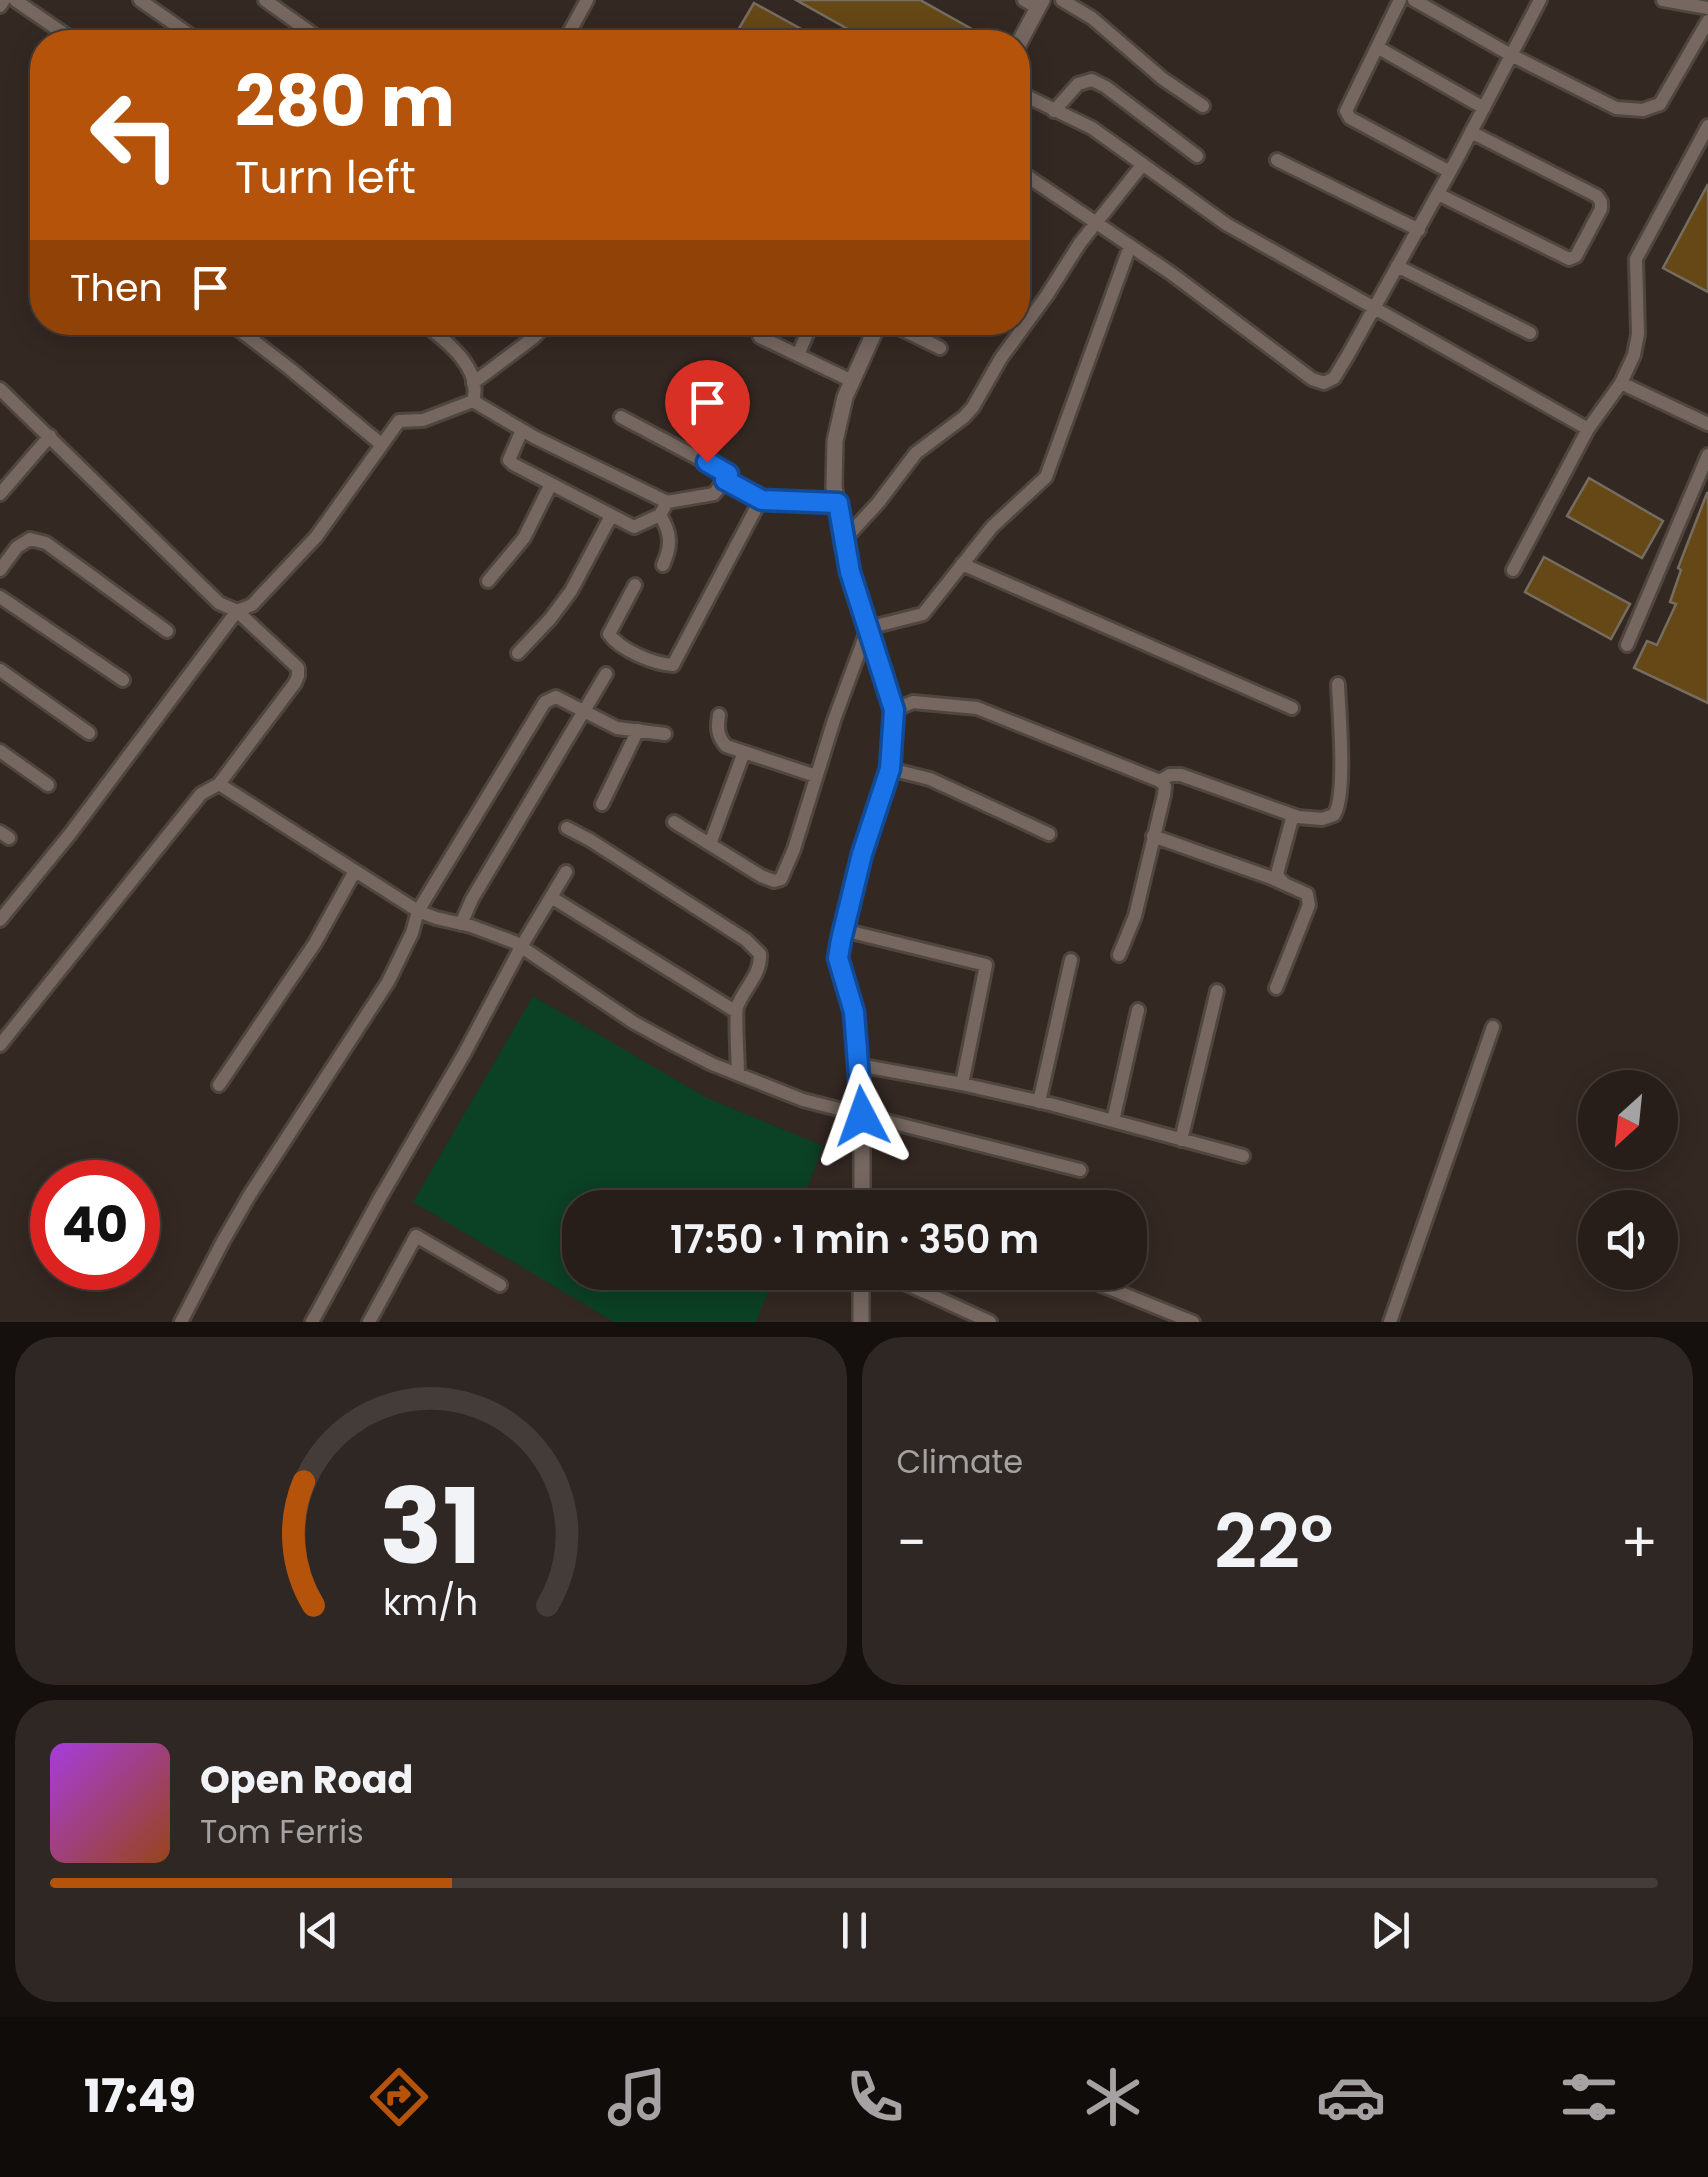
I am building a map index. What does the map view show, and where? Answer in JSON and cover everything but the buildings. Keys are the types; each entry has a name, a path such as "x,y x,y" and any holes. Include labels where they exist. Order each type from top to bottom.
{"street":[{"path":"15,0 59,30"},
{"path":"140,0 183,30"},
{"path":"265,0 306,30"},
{"path":"571,30 587,0"},
{"path":"1062,0 1092,18 1163,79 1204,106"},
{"path":"1400,0 1346,111 1350,118 1450,172"},
{"path":"1414,0 1616,108 1642,110 1660,104 1708,20"},
{"path":"1030,178 1172,274 1296,368 1320,382 1329,381 1339,372 1438,194 1540,0"},
{"path":"1663,0 1708,8"},
{"path":"1023,30 1034,3"},
{"path":"1377,48 1484,108"},
{"path":"1054,111 1078,84 1092,80 1198,156"},
{"path":"1030,98 1092,128 1226,224 1588,429"},
{"path":"1513,570 1588,429 1621,383 1637,346 1636,260 1708,126"},
{"path":"1438,194 1569,259 1576,256 1600,209 1597,196 1471,132"},
{"path":"1278,160 1418,230"},
{"path":"1030,318 1094,223 1143,164"},
{"path":"868,628 923,614 1005,514 1046,477 1130,246"},
{"path":"1398,266 1530,333"},
{"path":"246,335 381,444"},
{"path":"0,920 70,834 236,611 252,605 316,537 399,421 423,420 473,401 476,394 472,370 439,335"},
{"path":"474,383 536,335"},
{"path":"761,335 852,381"},
{"path":"798,355 806,335"},
{"path":"862,1190 862,1116 854,1012 838,958 866,839 890,769 894,710 850,572 834,487 836,440 845,397 873,335"},
{"path":"914,335 940,348"},
{"path":"844,540 916,453 974,408 1018,335"},
{"path":"1621,383 1708,424"},
{"path":"0,389 219,604 236,611 298,668 296,683 218,784 201,794 0,1045"},
{"path":"473,401 664,508 671,547 664,565"},
{"path":"522,430 509,460 512,464 634,527 664,508 714,494 725,480 728,474 622,417"},
{"path":"0,494 50,436"},
{"path":"1627,645 1708,456"},
{"path":"725,480 762,500 838,503"},
{"path":"488,582 524,538 551,484"},
{"path":"635,585 609,634 614,642 658,664 672,665 762,500"},
{"path":"518,653 570,591 611,516"},
{"path":"0,570 17,548 30,539 46,543 167,632"},
{"path":"962,564 1292,708"},
{"path":"0,597 123,680"},
{"path":"674,822 761,876 780,879 794,850 868,628"},
{"path":"0,670 89,732"},
{"path":"461,924 472,899 606,674"},
{"path":"1160,781 1170,775 1181,775 1293,815 1322,819 1334,815 1338,810 1340,748 1338,684"},
{"path":"182,1322 249,1196 388,982 412,933 418,911 545,702 556,697 617,728 665,734"},
{"path":"894,710 912,702 977,708 1165,786 1135,916 1119,955"},
{"path":"720,715 717,727 726,746 816,776"},
{"path":"602,804 638,730"},
{"path":"0,751 48,785"},
{"path":"710,844 744,752"},
{"path":"890,769 930,779 1049,834"},
{"path":"218,784 418,911 499,935 633,1022 688,1052 803,1100 1080,1170"},
{"path":"1283,882 1278,870 1293,815"},
{"path":"567,828 746,940 760,954 760,966 735,1010 738,1074"},
{"path":"1154,836 1283,882 1306,894 1310,905 1276,988"},
{"path":"220,1086 316,943 355,871"},
{"path":"312,1322 472,1040 520,947 566,872"},
{"path":"551,897 735,1010"},
{"path":"843,930 986,966 962,1084"},
{"path":"1038,1102 1071,960"},
{"path":"1180,1140 1217,991"},
{"path":"1112,1121 1138,1010"},
{"path":"1390,1322 1493,1027"},
{"path":"858,1065 962,1084 1244,1156"},
{"path":"369,1322 416,1236 500,1285"},
{"path":"860,1322 861,1290"},
{"path":"920,1290 990,1322"},
{"path":"1114,1290 1193,1322"}],"green space":[{"path":"533,996 707,1098 823,1146 806,1190 562,1190 562,1290 768,1290 756,1322 614,1322 413,1202"}],"route":[{"path":"707,462 728,474 725,480 762,500 838,503 850,572 894,710 890,769 862,854 838,958 854,1012 862,1116"}]}
